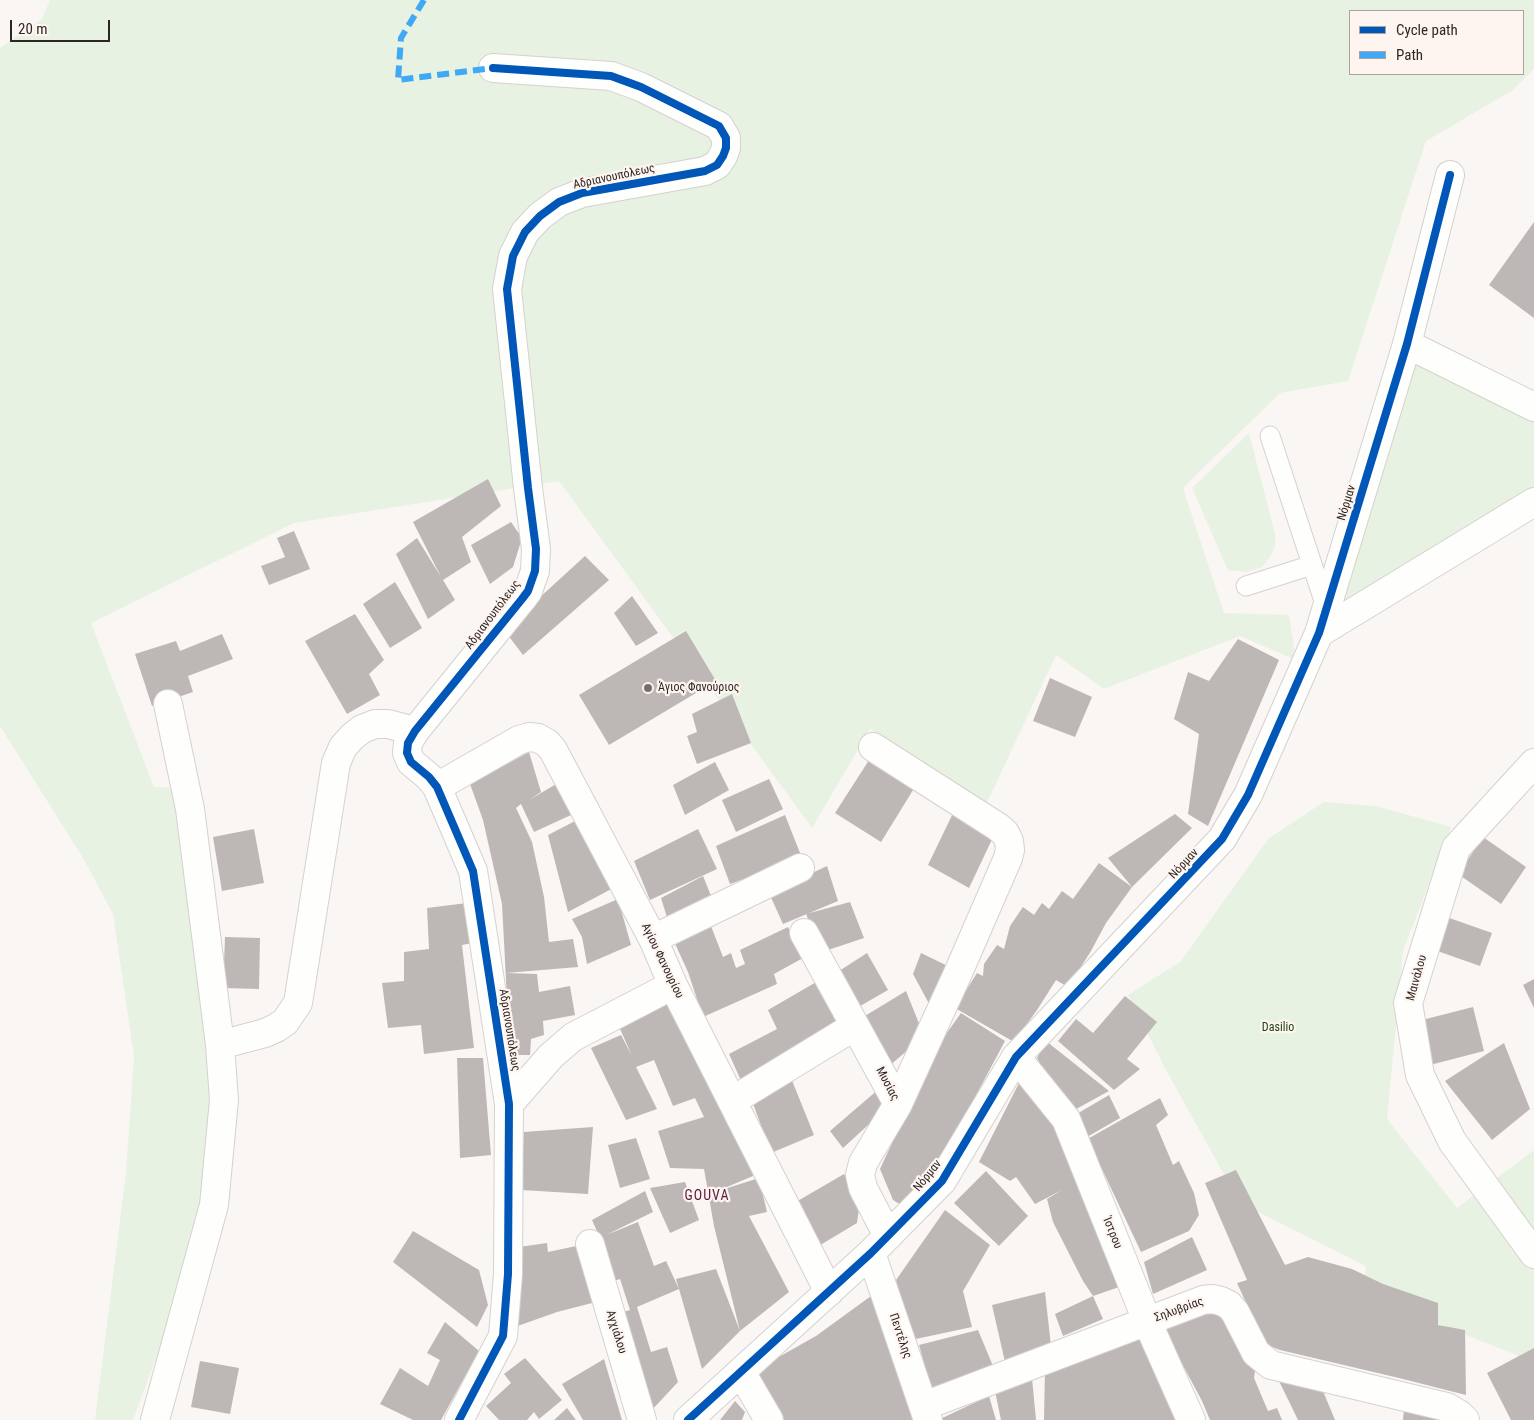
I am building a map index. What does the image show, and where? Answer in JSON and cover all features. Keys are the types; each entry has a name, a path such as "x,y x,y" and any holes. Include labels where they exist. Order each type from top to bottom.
{"street":[{"name":"Αδριανουπόλεως","path":"459,1420 474,1395 503,1336 508,1274 509,1104 474,871 437,787 410,762 407,753 408,743 415,731 528,591 535,571 536,549 507,290 513,256 525,232 540,216 559,202 582,193 705,171 717,165 724,156 726,148 726,138 719,126 641,87 611,76 493,68"},
{"name":"Νόρμαν","path":"688,1420 879,1245 942,1181 1016,1057 1222,839 1248,795 1319,634 1407,344 1450,175"},
{"path":"1407,344 1534,407"},
{"path":"1319,634 1534,502"},
{"path":"155,1420 214,1204 224,1100 220,1045 190,809 168,704"},
{"path":"220,1045 276,1028 285,1022 298,1003 336,763 343,747 362,729 375,724 388,724 415,731"},
{"name":"Αγίου Φανουρίου","path":"437,787 519,740 529,737 538,738 547,743 553,750 653,939 673,985 829,1292"},
{"path":"872,747 998,827 1005,833 1009,841 1010,850 958,973 898,1104"},
{"name":"Μαινάλου","path":"1534,763 1456,848 1408,1003 1420,1075 1452,1141 1534,1254"},
{"path":"653,939 800,868"},
{"name":"Μυσίας","path":"804,933 898,1104 863,1164 860,1176 879,1245"},
{"path":"509,1104 551,1056 573,1037 673,985"},
{"path":"732,1102 855,1026"},
{"name":"Ίστρου","path":"1016,1057 1066,1119 1147,1321 1191,1420"},
{"name":"Αγχιάλου","path":"590,1244 642,1420"},
{"name":"Πεντέλης","path":"879,1245 926,1413"},
{"name":"Σηλυβρίας","path":"926,1413 1147,1321 1212,1298 1229,1305 1256,1353 1271,1366 1447,1407 1465,1420"},
{"path":"741,1372 769,1420"}],"lane":[{"path":"1270,436 1326,608"},
{"path":"1246,586 1312,565"}],"green space":[{"path":"50,0 1534,0 1534,69 1513,90 1426,141 1348,381 1280,393 1183,488 1224,613 1289,615 1296,660 1240,636 1104,689 1056,655 985,807 870,729 812,828 559,481 294,523 91,623 154,787 175,788 199,977 211,1108 203,1202 179,1297 133,1420 95,1420 126,1173 134,1056 113,914 83,858 0,726 0,48 42,19"},
{"path":"1407,344 1534,407 1534,497 1319,633"},
{"path":"1249,433 1275,534 1275,546 1270,557 1262,567 1247,572 1228,570 1192,488"},
{"name":"Dasilio","path":"1324,802 1376,806 1451,827 1403,951 1387,1119 1457,1208 1534,1150 1534,1362 1362,1294 1366,1266 1240,1203 1165,1068 1128,995 1180,962 1269,838"}],"building":[{"path":"1534,222 1534,318 1489,285"},
{"path":"488,479 501,506 462,537 471,562 443,580 455,600 428,619 396,554 417,538 441,577 413,522"},
{"path":"511,522 522,538 513,567 490,584 471,545"},
{"path":"294,531 310,569 269,585 261,566 285,557 277,538"},
{"path":"585,556 609,580 523,655 504,630"},
{"path":"395,582 422,628 390,648 363,604"},
{"path":"632,596 658,633 636,646 614,613"},
{"path":"355,614 384,660 369,674 380,695 347,714 305,641"},
{"name":"Άγιος Φανούριος","path":"686,631 716,681 609,745 579,695"},
{"path":"222,634 233,659 188,676 193,692 152,706 135,654 176,641 180,651"},
{"path":"1238,639 1279,660 1208,826 1188,814 1199,734 1174,719 1188,672 1209,681"},
{"path":"1050,678 1092,697 1075,737 1033,721"},
{"path":"732,694 751,743 697,764 687,736 697,732 692,714"},
{"path":"529,752 541,792 529,800 558,783 571,815 534,832 521,804 516,808 532,842 544,897 549,942 573,939 578,967 506,973 537,974 539,992 570,986 575,1015 543,1021 544,1035 531,1039 530,1055 510,1055 502,904 483,820 470,784"},
{"path":"873,754 918,782 881,842 835,813"},
{"path":"715,762 729,790 685,815 673,785"},
{"path":"769,779 783,809 736,832 722,800"},
{"path":"955,809 996,831 969,888 928,865"},
{"path":"1175,814 1192,828 1132,887 1108,858"},
{"path":"785,815 802,858 730,884 716,846"},
{"path":"583,817 617,886 568,912 548,835"},
{"path":"254,829 264,883 222,891 213,837"},
{"path":"698,829 717,869 650,900 634,861"},
{"path":"1483,837 1526,867 1501,904 1458,874"},
{"path":"1099,863 1132,887 1106,923 1068,987 1056,980 1014,1042 955,1008 977,973 983,976 984,964 997,945 1004,949 1010,926 1023,907 1034,915 1042,903 1049,909 1062,891 1073,899"},
{"path":"827,866 838,901 783,924 769,893"},
{"path":"703,876 716,908 670,927 661,898"},
{"path":"618,899 631,945 587,964 582,937 572,919"},
{"path":"850,902 864,938 822,952 806,914"},
{"path":"467,903 472,943 462,945 474,1048 424,1054 421,1025 388,1028 382,983 404,981 404,952 429,949 427,908"},
{"path":"1438,914 1492,933 1480,966 1426,947"},
{"path":"709,921 723,957 731,953 736,968 745,964 740,950 788,927 803,958 774,974 777,984 703,1017 688,972 672,937"},
{"path":"225,937 260,938 259,989 223,988"},
{"path":"867,953 888,990 855,1009 836,973"},
{"path":"921,953 956,970 933,1011 913,974"},
{"path":"1534,979 1534,1008 1523,985"},
{"path":"818,981 841,1022 743,1085 729,1054 777,1029 768,1010"},
{"path":"906,991 924,1036 888,1067 860,1019"},
{"path":"1125,996 1157,1022 1127,1059 1140,1069 1114,1090 1058,1041 1076,1019 1093,1033"},
{"path":"671,1000 747,1153 753,1176 715,1192 759,1178 767,1212 749,1216 789,1292 740,1331 714,1226 704,1169 670,1168 658,1131 704,1117 695,1098 673,1106 654,1060 636,1067 657,1109 626,1120 591,1048 621,1035 632,1056 617,1022"},
{"path":"1473,1007 1484,1051 1430,1065 1418,1021"},
{"path":"961,1013 1005,1041 934,1174 906,1208 893,1200 880,1169 936,1048"},
{"path":"1046,1041 1109,1091 1067,1114 1037,1058"},
{"path":"1504,1043 1530,1109 1492,1140 1445,1081"},
{"path":"457,1058 483,1058 491,1155 460,1158"},
{"path":"791,1078 814,1135 771,1153 751,1098"},
{"path":"1020,1081 1056,1119 1122,1286 1093,1296 1083,1281 1053,1222 1047,1199 1062,1190 1035,1204 1016,1177 1010,1181 979,1162"},
{"path":"880,1088 891,1104 843,1148 830,1131"},
{"path":"1109,1095 1120,1118 1087,1137 1075,1115"},
{"path":"1160,1098 1168,1115 1156,1125 1173,1165 1179,1161 1194,1193 1199,1215 1189,1231 1141,1252 1102,1169 1100,1170 1084,1141"},
{"path":"593,1127 588,1194 521,1190 524,1132"},
{"path":"636,1138 650,1179 620,1188 608,1145"},
{"path":"1236,1170 1285,1265 1308,1257 1352,1269 1383,1284 1438,1303 1438,1325 1465,1330 1466,1395 1280,1350 1265,1344 1237,1283 1247,1280 1205,1183"},
{"path":"986,1171 1028,1216 999,1246 954,1203"},
{"path":"844,1174 860,1201 857,1223 812,1250 789,1206"},
{"path":"685,1182 699,1220 670,1233 650,1188"},
{"path":"645,1191 653,1212 606,1235 638,1222 654,1266 666,1261 679,1289 637,1307 651,1352 667,1347 678,1382 650,1412 620,1313 630,1310 620,1279 611,1282 600,1238 592,1220"},
{"path":"945,1210 990,1245 963,1291 972,1327 911,1340 896,1280"},
{"path":"413,1231 479,1270 488,1305 477,1327 393,1262"},
{"path":"1192,1237 1207,1270 1153,1294 1144,1262"},
{"path":"547,1243 548,1252 581,1245 592,1303 557,1312 512,1328 519,1247"},
{"path":"716,1269 740,1331 702,1369 676,1279"},
{"path":"1045,1292 1051,1346 1005,1362 992,1305"},
{"path":"871,1296 918,1420 781,1420 754,1371 816,1336"},
{"path":"1093,1296 1103,1319 1063,1336 1055,1314"},
{"path":"1215,1303 1257,1358 1254,1378 1268,1411 1277,1408 1282,1420 1210,1420 1163,1323"},
{"path":"445,1322 479,1351 441,1420 413,1420 380,1404 400,1368 428,1386 440,1360 427,1353"},
{"path":"1144,1329 1187,1420 1044,1420 1045,1368"},
{"path":"978,1330 993,1366 931,1388 919,1345"},
{"path":"1534,1348 1534,1420 1511,1420 1487,1373"},
{"path":"525,1358 562,1400 539,1419 534,1412 527,1420 499,1420 486,1406 511,1383 504,1374"},
{"path":"604,1359 622,1420 583,1420 562,1384"},
{"path":"200,1361 239,1368 230,1414 191,1407"},
{"path":"1032,1378 1036,1420 1001,1420 995,1391"},
{"path":"1318,1379 1335,1420 1298,1420 1279,1381"},
{"path":"989,1396 996,1420 938,1420"},
{"path":"735,1401 745,1412 742,1420 720,1420"},
{"path":"567,1408 576,1420 554,1420"},
{"path":"1404,1409 1450,1420 1403,1420"}],"marked path":[{"path":"424,0 401,38 398,80 493,68"}],"cycle path":[{"path":"459,1420 503,1336 508,1274 509,1104 473,871 437,787 429,777 411,762 407,753 408,743 415,731 528,591 535,571 536,549 507,289 513,256 525,232 540,216 559,202 582,193 705,171 717,165 726,148 726,138 719,126 641,87 611,76 493,68"},
{"path":"688,1420 871,1253 942,1181 1016,1057 1222,839 1248,795 1319,633 1407,344 1450,175"}],"place":[{"name":"Άγιος Φανούριος","path":"648,688"}],"district":[{"name":"GOUVA","path":"707,1196"}]}
